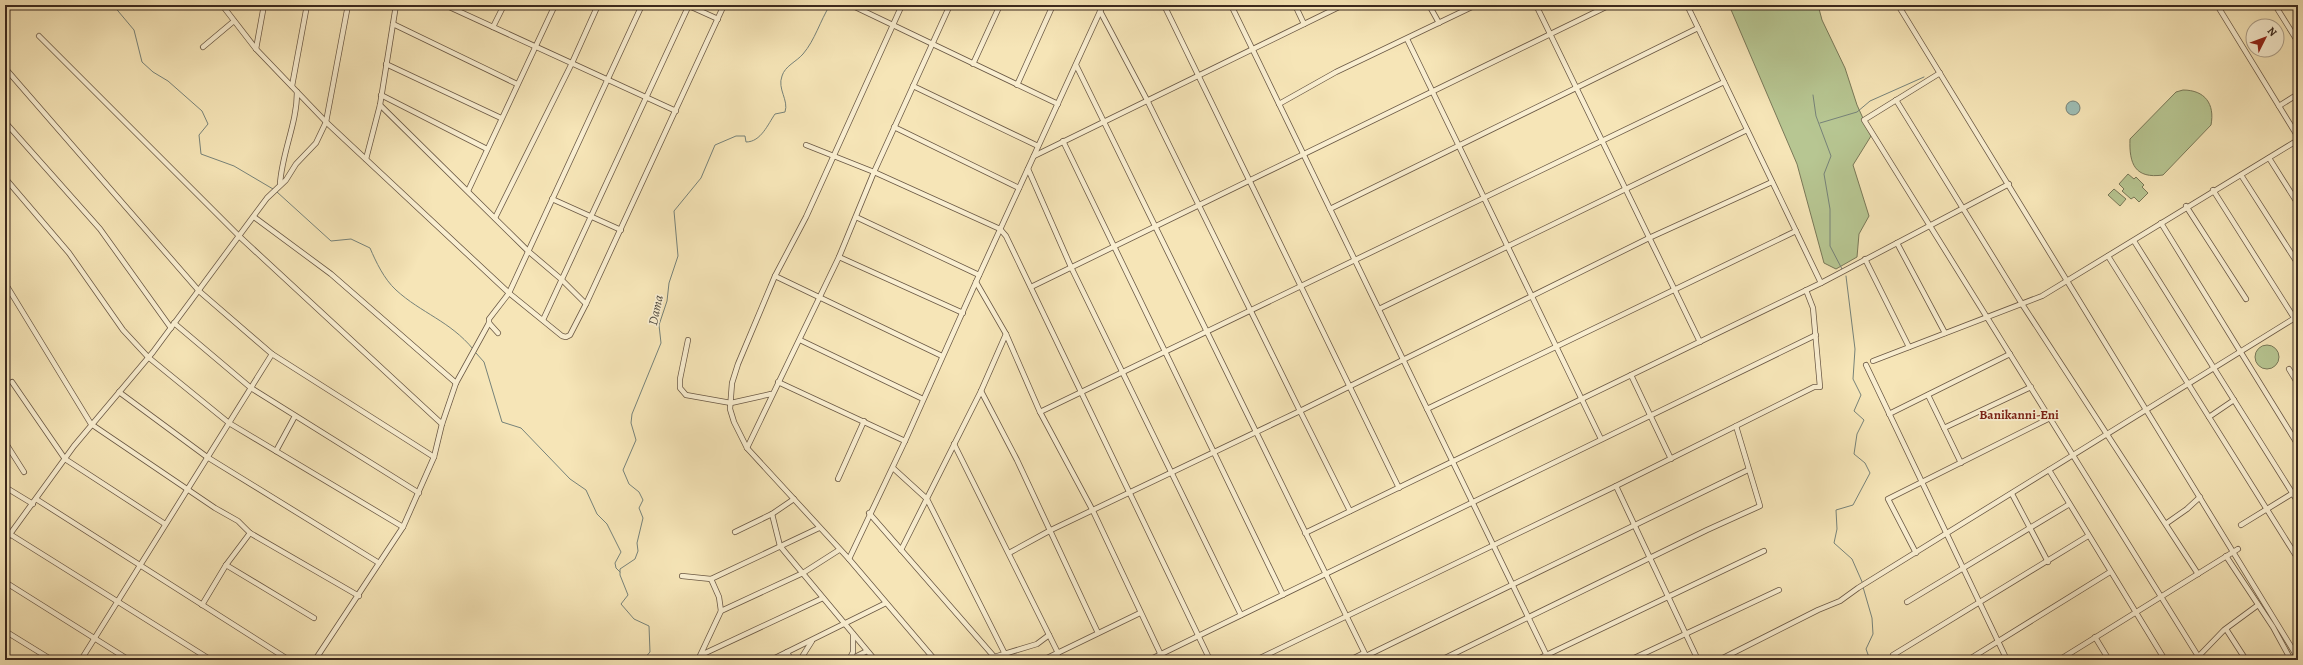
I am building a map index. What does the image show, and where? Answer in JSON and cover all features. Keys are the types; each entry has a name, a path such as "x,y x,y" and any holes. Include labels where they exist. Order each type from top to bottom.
{"street":[{"path":"222,5 256,49 326,122 509,293 562,336 566,337 570,335 586,304 724,5"},
{"path":"256,49 264,5"},
{"path":"292,86 306,5"},
{"path":"5,541 90,424 148,357 254,217 280,184 316,143 326,122 348,5"},
{"path":"366,159 380,105 396,5"},
{"path":"445,5 535,47 647,96 676,111"},
{"path":"493,27 504,5"},
{"path":"468,191 555,5"},
{"path":"495,218 572,63 598,5"},
{"path":"315,660 359,596 378,563 403,527 434,457 442,424 456,383 489,323 491,314 509,293 642,5"},
{"path":"543,320 688,5 718,18"},
{"path":"851,5 892,26 1058,104"},
{"path":"902,5 806,217 775,276 738,364 732,383 731,414 747,448 839,550 849,559 935,660"},
{"path":"747,448 771,394 800,340 839,256 874,172 950,5"},
{"path":"973,64 1000,5"},
{"path":"1017,85 1053,5"},
{"path":"849,559 869,513 893,468 979,274 1103,5"},
{"path":"1164,5 1399,488"},
{"path":"1230,5 1253,49 1472,504 1494,545 1549,660"},
{"path":"1295,5 1304,24"},
{"path":"1034,156 1343,5"},
{"path":"1429,5 1439,23"},
{"path":"1279,104 1336,72 1476,5"},
{"path":"1536,5 1700,342"},
{"path":"1031,287 1198,204 1250,181 1433,93 1610,5"},
{"path":"1687,5 1821,283"},
{"path":"1898,5 2298,658"},
{"path":"1873,361 2042,296 2134,241 2186,206 2269,158 2298,138 2217,5"},
{"path":"2275,5 2298,42"},
{"path":"1100,11 1147,100 1350,511"},
{"path":"203,47 234,21"},
{"path":"393,24 517,84"},
{"path":"1330,209 1698,28"},
{"path":"39,36 240,237 442,424"},
{"path":"1406,39 1601,440"},
{"path":"386,64 501,118"},
{"path":"1076,65 1366,656"},
{"path":"5,68 199,291 272,354 434,457"},
{"path":"1940,73 1864,120 2161,596 2196,658 2226,629 2258,605"},
{"path":"1040,412 1724,82"},
{"path":"913,86 1038,146"},
{"path":"280,184 281,165 296,112 297,92"},
{"path":"2279,106 2298,94"},
{"path":"381,95 487,149"},
{"path":"1896,100 2022,304 2106,435 2167,523 2198,574"},
{"path":"380,105 528,251 561,279 568,288 586,304"},
{"path":"5,122 100,229 170,328"},
{"path":"894,127 1019,188"},
{"path":"1378,309 1747,130"},
{"path":"1063,142 1283,595"},
{"path":"806,145 874,172 1000,229 1006,236 1210,660"},
{"path":"2269,158 2298,204"},
{"path":"1028,169 1071,267 1241,615"},
{"path":"2241,175 2298,264"},
{"path":"5,178 69,253 123,330 148,357 228,424 403,527"},
{"path":"1009,553 1051,530 1350,387 1649,238 1772,182"},
{"path":"1305,533 1821,283 2009,184"},
{"path":"2213,190 2296,317 2298,324"},
{"path":"552,199 621,230"},
{"path":"2186,206 2246,299"},
{"path":"254,217 330,274 456,383"},
{"path":"856,217 979,274"},
{"path":"2160,223 2298,445"},
{"path":"1427,409 1796,231"},
{"path":"2134,241 2298,502"},
{"path":"1897,243 1945,333"},
{"path":"839,256 963,313"},
{"path":"2108,256 2298,559"},
{"path":"1865,260 1909,347"},
{"path":"775,276 942,356"},
{"path":"976,282 1006,334 1040,412 1092,511 1161,654"},
{"path":"5,283 90,424 238,521 250,533 359,596"},
{"path":"1256,660 1672,459 1814,387 1820,387 1813,308 1806,290"},
{"path":"1719,660 1818,610 1840,601 1858,588 2296,317"},
{"path":"174,323 251,388 419,493"},
{"path":"489,323 498,333"},
{"path":"901,550 981,391 1006,334"},
{"path":"1150,660 1816,335"},
{"path":"688,340 680,379 680,388 686,395 731,403 771,394"},
{"path":"800,340 923,399"},
{"path":"81,660 272,354"},
{"path":"1889,414 2010,354"},
{"path":"1866,365 2007,660"},
{"path":"2289,369 2298,384"},
{"path":"1631,375 1672,459"},
{"path":"12,382 65,459 165,524"},
{"path":"778,382 905,441"},
{"path":"1944,428 2031,387"},
{"path":"981,391 1051,530 1098,633"},
{"path":"119,392 207,457 378,563"},
{"path":"1928,394 1960,463"},
{"path":"2209,417 2234,400"},
{"path":"276,452 295,416"},
{"path":"1916,553 1888,499 2050,418"},
{"path":"838,479 864,421"},
{"path":"1441,660 1651,559 1700,533 1760,506 1736,426"},
{"path":"5,442 24,472"},
{"path":"954,444 1058,653"},
{"path":"893,468 926,499 1006,654"},
{"path":"1350,660 1366,656 1748,470"},
{"path":"2048,470 2068,505 2165,660"},
{"path":"1616,486 1698,660"},
{"path":"5,487 34,502 139,565 289,660"},
{"path":"2240,525 2298,490"},
{"path":"2012,494 2048,562"},
{"path":"2167,523 2187,509 2200,497"},
{"path":"734,532 772,514 794,499"},
{"path":"1907,602 1962,567 2068,505"},
{"path":"869,513 996,658 1037,644 1049,635"},
{"path":"772,514 780,546 875,660"},
{"path":"682,576 711,579 819,528"},
{"path":"5,531 211,660"},
{"path":"202,605 226,565 250,533"},
{"path":"1893,655 2048,562 2088,536"},
{"path":"2060,660 2135,611 2198,574 2238,548"},
{"path":"721,611 803,573 839,550"},
{"path":"1536,660 1764,551"},
{"path":"2226,556 2291,660"},
{"path":"226,565 314,618"},
{"path":"1968,660 2110,572"},
{"path":"698,660 721,611 719,597 711,579"},
{"path":"5,582 129,660"},
{"path":"1630,660 1779,590"},
{"path":"701,654 823,598"},
{"path":"771,660 886,603"},
{"path":"1042,660 1140,613"},
{"path":"2226,629 2246,660"},
{"path":"5,631 52,660"},
{"path":"849,660 852,652 853,634"},
{"path":"2095,637 2109,660"},
{"path":"800,660 812,640"},
{"path":"849,660 867,651"},
{"path":"788,652 792,660"}],"green space":[{"path":"1729,5 1818,5 1822,20 1845,68 1857,105 1871,136 1853,165 1869,216 1859,234 1857,257 1836,269 1824,263 1797,164"},
{"path":"2183,90 2197,93 2207,100 2210,105 2212,117 2211,125 2163,175 2146,175 2136,168 2133,162 2131,156 2130,139 2176,92"},
{"path":"2128,174 2134,179 2136,177 2144,185 2142,187 2148,193 2139,202 2134,197 2131,199 2122,191 2124,189 2119,184"},
{"path":"2114,189 2126,199 2120,206 2108,195"},
{"path":"2267,345 2272,346 2278,352 2278,362 2272,368 2267,369 2262,368 2256,362 2255,357 2256,352 2262,346"}],"water":[{"path":"2073,101 2078,103 2080,108 2078,113 2073,115 2068,113 2066,108 2068,103"}],"waterway":[{"path":"113,5 134,30 142,62 153,72 168,81 202,111 208,124 199,135 201,154 234,166 273,189"},
{"name":"Dama","path":"643,660 650,652 649,626 634,619 621,604 628,595 620,575 620,569 635,559 638,551 637,543 643,518 639,508 643,500 639,492 629,484 623,470 636,440 631,423 632,414 661,343 659,325 667,301 669,283 678,256 674,211 701,178 715,145 736,136 745,136 746,142 756,139 764,132 775,114 785,112 786,103 781,85 783,73 807,49 830,5"},
{"path":"1820,123 1857,112 1870,101 1924,77"},
{"path":"1813,95 1816,116 1831,156 1824,174 1830,209 1830,246 1842,269"},
{"path":"277,192 331,241 351,239 370,248 384,276 396,290 415,305 455,331 473,349"},
{"path":"1846,276 1855,349 1853,379 1861,395 1854,411 1864,420 1857,434 1854,454 1865,463 1870,473 1853,505 1836,510 1837,529 1834,543 1852,559 1863,584"},
{"path":"476,353 484,362 502,422 521,428 570,479 586,490 597,514 607,524 621,552 615,563 616,568 620,572"},
{"path":"1863,587 1872,618 1873,634 1866,649 1870,660"}],"district":[{"name":"Banikanni-Eni","path":"2019,414"}]}
